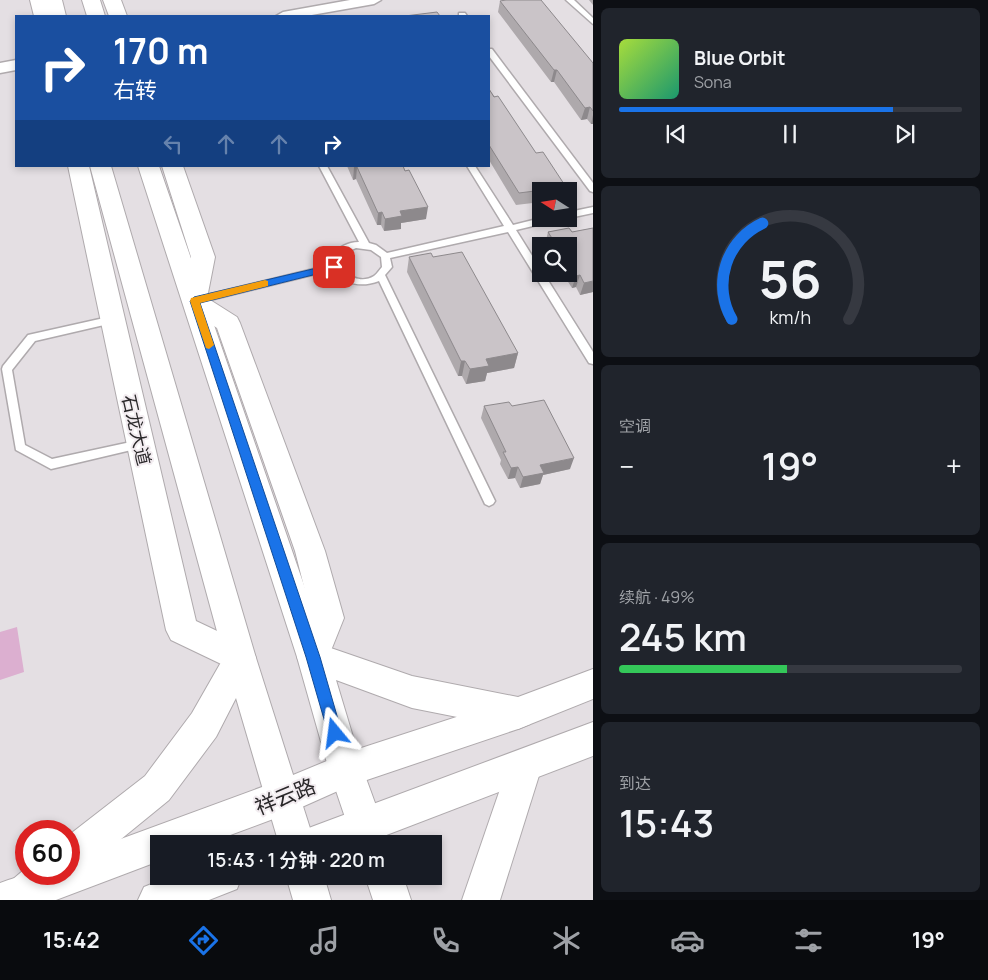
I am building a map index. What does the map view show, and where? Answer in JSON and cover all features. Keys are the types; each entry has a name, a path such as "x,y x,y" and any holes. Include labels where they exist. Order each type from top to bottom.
{"main road":[{"path":"39,0 43,15"},
{"path":"53,0 57,15"},
{"path":"91,0 96,15"},
{"path":"112,0 118,15"},
{"name":"石龙大道","path":"78,167 182,630 240,658"},
{"name":"石龙大道","path":"100,167 240,658 295,835"},
{"path":"148,167 313,657 346,770 368,834 525,766 593,739"},
{"path":"172,167 203,257 194,301"},
{"path":"313,657 412,692 518,713"},
{"path":"80,849 157,788 204,725 240,658"},
{"name":"祥云路","path":"26,889 284,797 346,770 518,713 593,684"},
{"path":"481,900 525,766"},
{"path":"157,900 199,885"},
{"path":"308,885 312,900"},
{"path":"387,885 392,900"}],"street":[{"path":"289,15 374,0"},
{"path":"0,68 15,65"}],"lane":[{"path":"570,0 593,22"},
{"path":"490,52 593,190"},
{"path":"324,167 364,245"},
{"path":"472,167 593,360"},
{"path":"578,213 592,210 590,206 593,199"},
{"path":"385,256 532,223"},
{"path":"364,245 373,247 385,256 388,267 381,276 374,280 358,282 342,277 334,267 335,256 346,247 364,245"},
{"path":"194,301 334,267"},
{"path":"381,276 489,501"},
{"path":"113,320 32,338 7,369 20,447 51,464 140,444"}],"shaded area":[{"path":"17,627 24,672 0,680 0,632"}],"building":[{"path":"541,0 593,63 593,111 590,107 585,108 557,70 554,70 500,1"},
{"path":"437,12 439,15 413,15"},
{"path":"490,91 494,97 498,96 536,153 543,152 563,182 532,182 532,191 519,193 490,147"},
{"path":"357,167 403,167 405,171 409,170 428,207 400,211 402,216 385,219 382,212 378,213"},
{"path":"569,228 572,232 593,228 593,281 584,283 580,275 577,276 577,237 551,237 548,232"},
{"path":"462,252 518,353 486,359 489,366 470,369 465,361 461,361 409,257 431,253 433,257"},
{"path":"544,400 574,458 540,465 544,473 523,477 518,467 511,468 503,452 506,452 484,406 509,402 512,406"}],"slow traffic":[{"path":"209,345 194,301 265,284"}],"route":[{"path":"334,267 194,301 313,657 335,733"}]}
